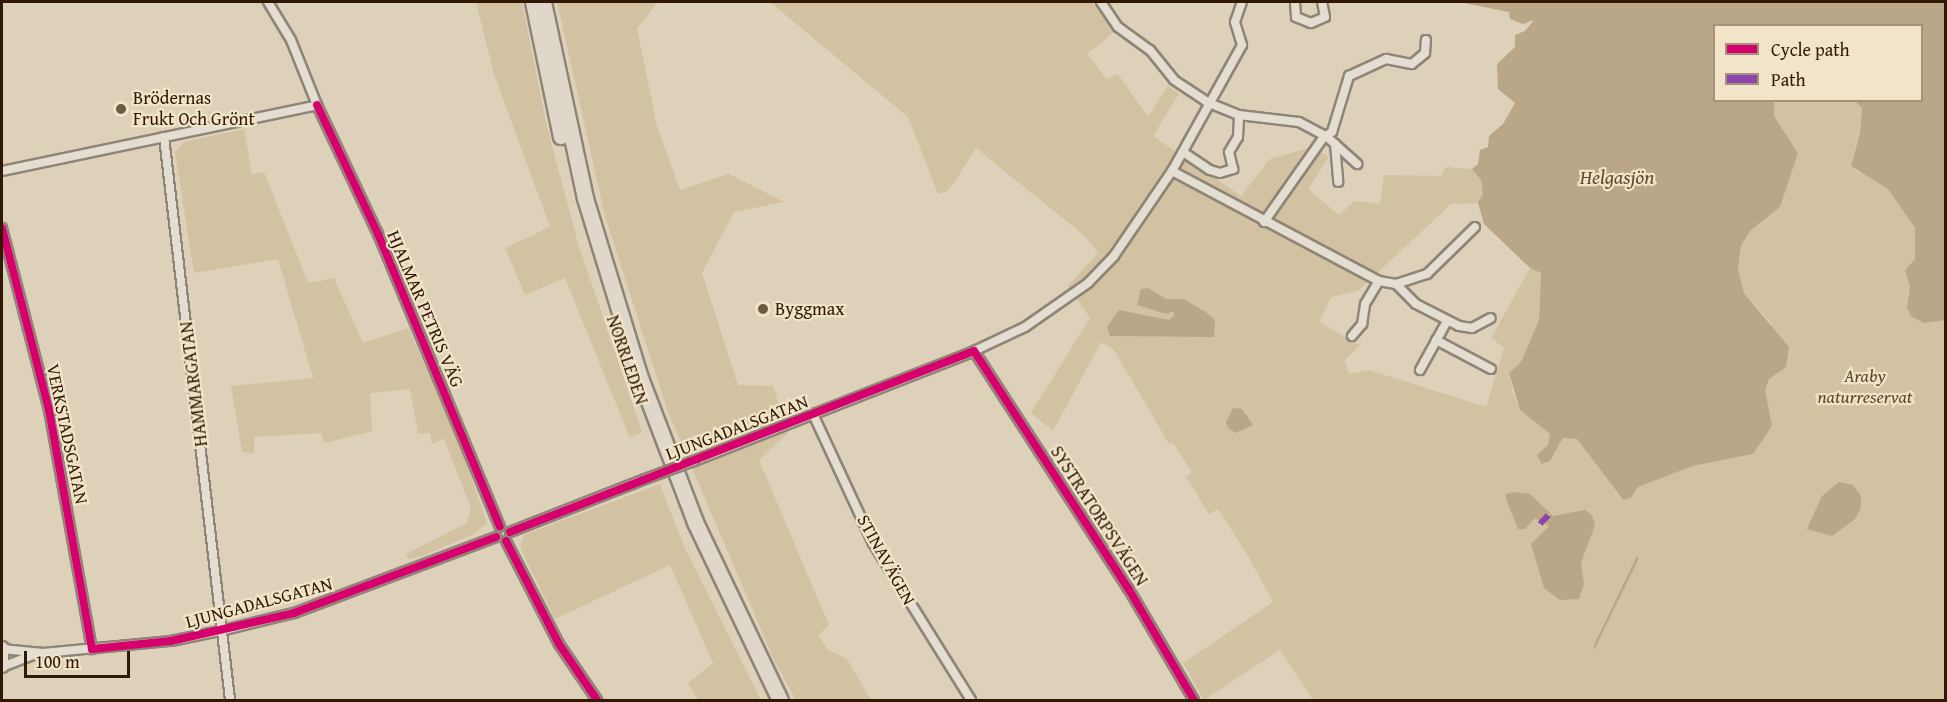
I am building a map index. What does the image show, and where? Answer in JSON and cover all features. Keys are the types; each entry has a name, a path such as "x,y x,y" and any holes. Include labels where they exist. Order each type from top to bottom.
{"highway":[{"name":"NORRLEDEN","path":"543,2 585,198 635,366 695,522 780,700"},
{"name":"NORRLEDEN","path":"561,137 615,329 656,443 713,581 772,700"}],"main road":[{"name":"NORRLEDEN","path":"533,2 561,137"},
{"path":"2,648 2,666"}],"street":[{"name":"HJALMAR PETRIS VÄG","path":"268,2 291,40 316,105 378,234 500,527"},
{"path":"1101,2 1118,27 1150,50 1174,80 1209,103 1239,115 1299,122 1327,137 1358,164"},
{"name":"LJUNGADALSGATAN","path":"510,532 974,351 1025,327 1088,283 1114,256 1172,171 1242,45 1235,22 1242,2"},
{"path":"1295,2 1296,16 1311,22 1325,17 1322,2"},
{"path":"1264,222 1327,137 1349,76 1386,59 1412,64 1425,52 1426,40"},
{"path":"2,171 316,105"},
{"path":"1183,152 1210,170 1220,173 1233,169 1229,152 1238,137 1239,115"},
{"name":"HAMMARGATAN","path":"164,137 224,630 230,700"},
{"path":"1335,144 1338,182"},
{"path":"1172,171 1264,222 1379,281 1396,284 1427,274 1475,227"},
{"name":"VERKSTADSGATAN","path":"2,228 51,420 92,649"},
{"path":"1352,336 1362,324 1365,304 1379,281"},
{"path":"1396,284 1416,304 1447,321 1472,328 1491,318"},
{"path":"1420,370 1447,321"},
{"path":"1436,340 1491,369"},
{"name":"SYSTRATORPSVÄGEN","path":"974,351 1128,588 1194,700"},
{"name":"STINAVÄGEN","path":"813,414 873,543 970,700"},
{"path":"507,541 510,532 500,527 496,537 507,541 559,644 597,700"},
{"name":"LJUNGADALSGATAN","path":"2,648 43,653 171,641 224,630 304,609 496,537"},
{"name":"LJUNGADALSGATAN","path":"2,666 43,653"}],"green space":[{"path":"476,2 522,2 547,127 578,243 642,432 630,438 565,278 525,295 505,248 550,227 494,74"},
{"path":"557,2 658,2 637,28 657,126 680,190 729,174 784,202 734,212 702,273 738,385 773,386 788,433 759,460 829,625 818,636 829,650 847,659 871,700 796,700 774,660 668,412 605,216"},
{"name":"Araby naturreservat","path":"770,2 1092,2 1114,32 1087,54 1107,79 1118,74 1148,117 1168,86 1179,94 1153,136 1241,196 1270,159 1312,147 1329,157 1308,189 1339,215 1355,201 1380,204 1384,175 1441,176 1445,167 1472,169 1481,180 1484,194 1478,203 1451,204 1358,291 1331,297 1319,322 1360,345 1344,361 1350,374 1369,370 1486,407 1504,348 1491,338 1530,268 1541,273 1539,320 1521,362 1509,373 1513,393 1520,410 1550,434 1550,442 1538,460 1541,464 1550,461 1563,438 1577,439 1622,500 1631,498 1638,487 1693,466 1753,454 1771,323 1744,293 1738,269 1741,246 1750,231 1780,207 1798,153 1774,116 1773,102 1856,102 1862,108 1860,133 1853,157 1855,171 1874,177 1888,189 1915,228 1915,259 1905,270 1945,253 1945,700 1313,700 1280,650 1204,700 1183,663 1273,602 1248,556 1218,509 1209,514 1186,477 1192,472 1173,443 1169,444 1114,350 1101,342 1053,431 1031,413 1090,318 1068,286 1098,253 1085,236 976,148 953,184 946,192 938,194 908,117"},
{"path":"244,129 252,174 264,172 308,283 334,278 363,343 408,328 456,433 487,523 474,534 420,557 408,559 406,554 467,523 471,508 444,439 432,444 430,433 418,434 410,389 370,393 372,431 325,443 321,433 254,437 254,453 242,452 231,386 313,378 278,259 194,273 175,152 184,142"},
{"path":"660,484 683,544 761,700 698,700 688,683 713,663 670,565 555,619 520,547 524,535"}],"water":[{"name":"Helgasjön","path":"1459,2 1945,2 1945,320 1924,323 1911,316 1907,308 1910,287 1905,270 1915,259 1915,228 1888,189 1851,166 1860,133 1862,108 1856,102 1923,102 1923,24 1713,24 1713,102 1774,102 1774,116 1798,153 1780,207 1750,231 1741,246 1738,269 1744,293 1789,347 1786,367 1769,379 1765,390 1772,426 1753,454 1693,466 1638,487 1631,498 1623,500 1577,439 1563,438 1550,461 1541,464 1537,455 1548,445 1550,434 1520,410 1509,373 1521,362 1539,320 1541,273 1530,268 1484,224 1478,203 1483,194 1481,180 1472,169 1478,164 1480,150 1488,147 1489,136 1503,124 1515,103 1498,89 1497,64 1515,47 1515,35 1525,31 1534,20 1523,24 1510,19 1509,12"},
{"path":"1148,288 1166,299 1184,299 1207,313 1215,320 1214,337 1110,336 1107,327 1119,310 1169,320 1174,316 1174,311 1166,314 1137,305 1141,289"},
{"path":"1233,408 1242,409 1253,425 1236,433 1229,429 1226,422"},
{"path":"1839,482 1853,485 1861,496 1861,508 1855,519 1832,536 1807,529 1822,496"},
{"path":"1514,492 1530,494 1553,516 1585,510 1592,515 1595,525 1581,563 1584,584 1579,599 1560,600 1544,588 1531,544 1549,526 1535,518 1525,529 1518,529 1506,499 1506,494"},
{"path":"1637,556 1639,558 1593,652 1595,643"}],"marked path":[{"path":"1540,524 1552,511"}],"cycle path":[{"path":"317,105 378,234 500,527"},
{"path":"2,228 49,410 92,649 171,641 294,613 496,537"},
{"path":"510,532 974,351 1128,588 1194,700"},
{"path":"506,541 559,644 597,700"}],"place":[{"name":"Brödernas Frukt Och Grönt","path":"121,109"},
{"name":"Byggmax","path":"763,309"}]}
